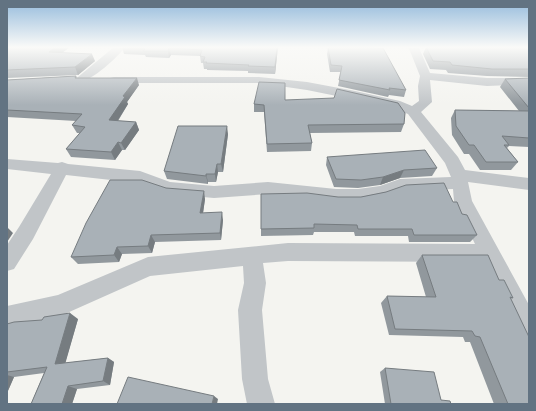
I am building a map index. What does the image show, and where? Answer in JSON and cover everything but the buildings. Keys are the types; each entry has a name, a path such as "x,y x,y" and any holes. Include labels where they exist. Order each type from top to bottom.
{"street":[{"path":"82,79 98,66"},
{"path":"413,111 426,102 424,92 424,80 426,76 422,66"},
{"path":"426,76 486,82 529,81"},
{"path":"67,80 259,80 307,86 355,95 395,104 413,111 452,161 459,179 463,202 518,309 529,325"},
{"path":"7,164 140,176 169,188 214,192 268,188 336,196 358,196 382,192 400,185 459,179 529,184"},
{"path":"7,262 26,233 62,168"},
{"path":"7,318 58,306 148,267 288,252 369,251 489,253"},
{"path":"252,255 255,283 250,310 255,379 261,404"}]}
